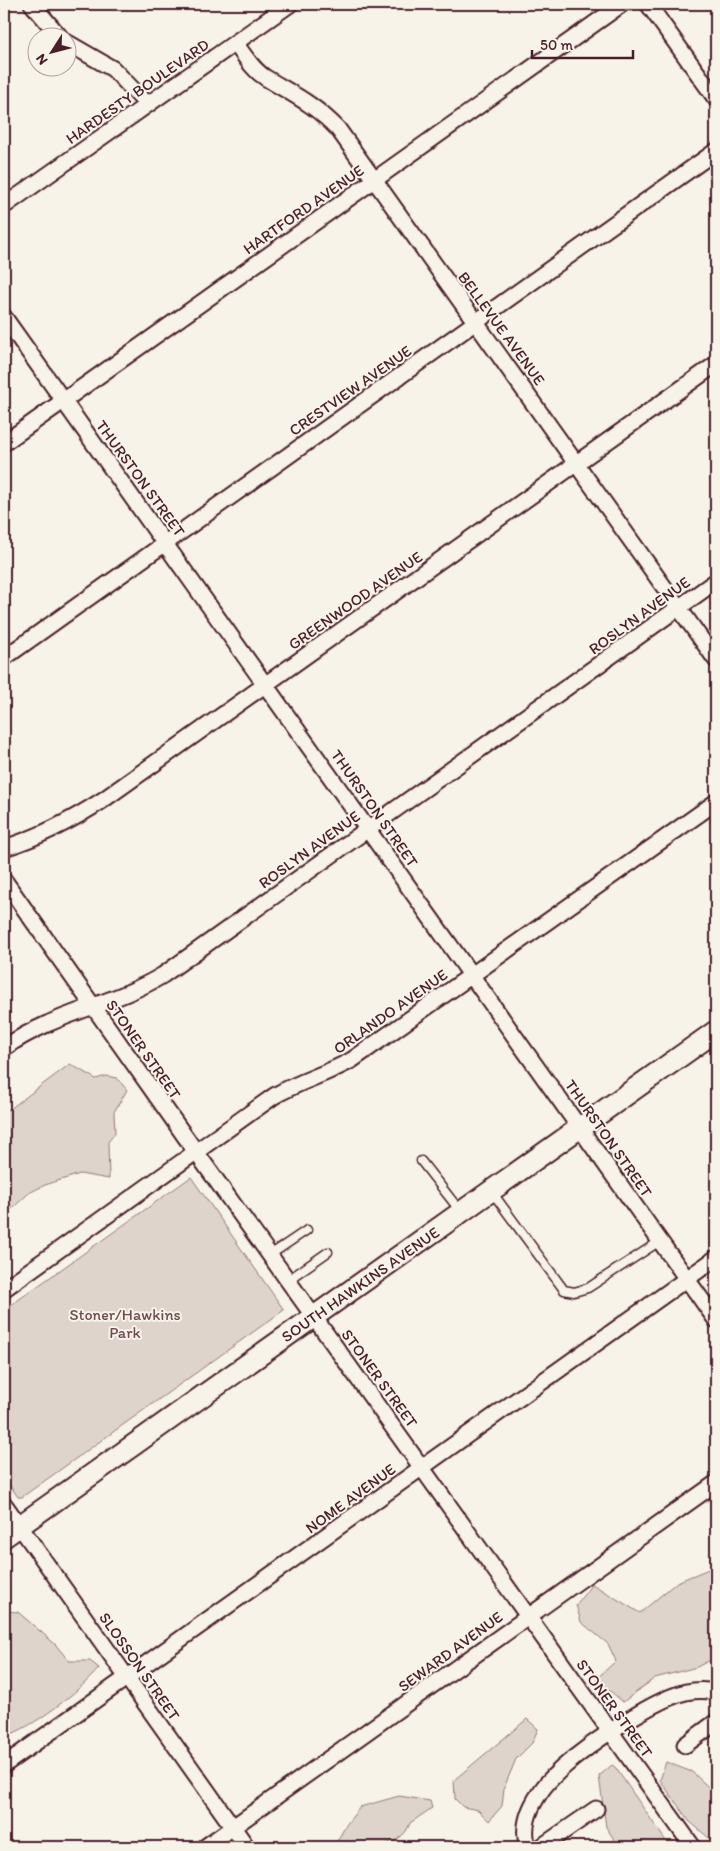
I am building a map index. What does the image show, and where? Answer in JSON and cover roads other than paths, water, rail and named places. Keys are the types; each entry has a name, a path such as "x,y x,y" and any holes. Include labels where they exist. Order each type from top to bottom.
{"street":[{"path":"32,4 52,28"},
{"name":"HARDESTY BOULEVARD","path":"4,206 290,4"},
{"name":"HARTFORD AVENUE","path":"4,443 63,399 622,4"},
{"path":"648,4 716,99"},
{"name":"BELLEVUE AVENUE","path":"235,43 250,64 265,77 306,100 338,129 716,660"},
{"path":"78,49 112,69 147,104"},
{"name":"CRESTVIEW AVENUE","path":"4,658 716,151"},
{"name":"THURSTON STREET","path":"4,317 166,542 716,1320"},
{"name":"GREENWOOD AVENUE","path":"4,848 28,841 77,818 716,364"},
{"name":"ROSLYN AVENUE","path":"4,1048 42,1024 134,990 163,975 716,581"},
{"name":"ORLANDO AVENUE","path":"4,1289 280,1092 352,1060 716,802"},
{"name":"STONER STREET","path":"4,880 693,1847"},
{"name":"SOUTH HAWKINS AVENUE","path":"12,1531 716,1031"},
{"name":"NOME AVENUE","path":"4,1765 716,1258"},
{"name":"SEWARD AVENUE","path":"205,1847 716,1483"},
{"name":"SLOSSON STREET","path":"4,1504 12,1531 126,1678 247,1847"},
{"path":"528,1847 526,1832 528,1817 545,1786 560,1771 611,1732 664,1699 698,1690 716,1692"},
{"path":"685,1745 716,1722"},
{"path":"541,1847 596,1809"}],"lane":[{"path":"421,1161 461,1212"},
{"path":"491,1191 564,1290 574,1292 588,1288 660,1241"},
{"path":"270,1255 307,1230"},
{"path":"288,1280 328,1252"}],"park label":[{"name":"Stoner/Hawkins Park","path":"125,1323"}]}
